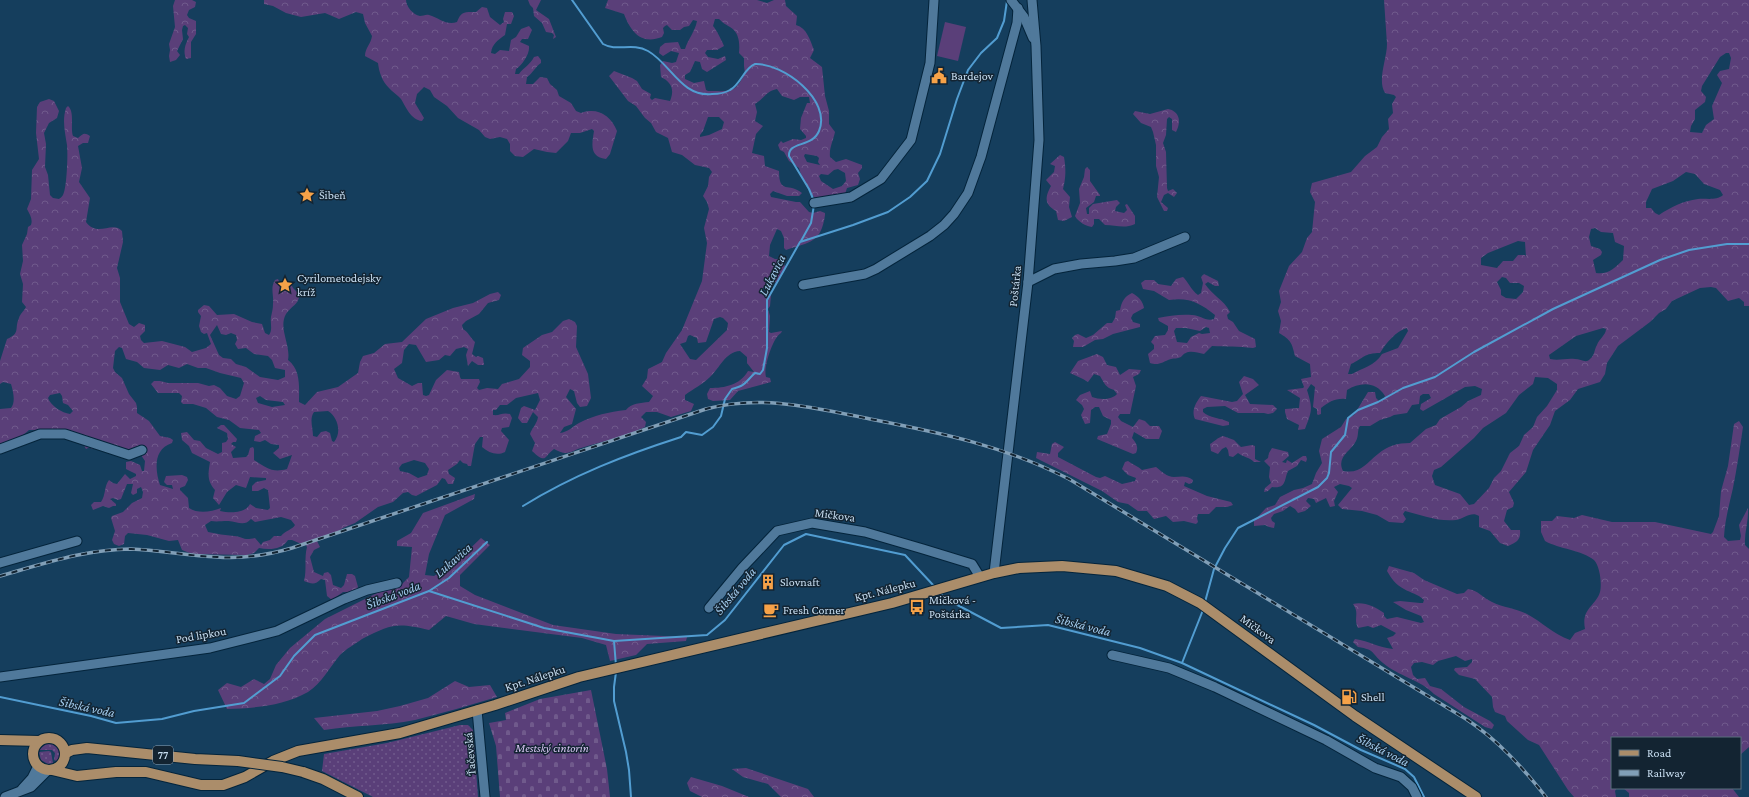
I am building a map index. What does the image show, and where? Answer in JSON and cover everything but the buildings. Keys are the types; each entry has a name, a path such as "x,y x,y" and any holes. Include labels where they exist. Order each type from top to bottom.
{"main road":[{"name":"Mičkova","path":"994,573 1019,568 1056,566 1116,570 1167,586 1203,605 1355,716 1446,775 1476,797"},
{"name":"Kpt. Nálepku","path":"50,770 77,776 116,772 146,772 201,785 223,785 245,777 284,756 314,748 400,733 579,677 892,603 994,573"},
{"name":"77","path":"0,740 40,740 48,737 61,743 73,743 88,748 195,759 238,761 282,767 303,772 335,785 358,797"},
{"path":"40,740 33,749 33,754 38,766 50,770"},
{"name":"77","path":"12,741 33,754"},
{"path":"61,743 65,757"},
{"name":"77","path":"50,770 61,766 65,757 72,750 88,748"},
{"name":"Kpt. Nálepku","path":"65,757 65,765 75,772 87,775"}],"street":[{"path":"814,203 851,197 881,179 911,140 930,63 934,0"},
{"path":"1011,0 1018,8 1036,46"},
{"name":"Poštárka","path":"994,573 1028,282 1039,140 1036,46 1032,0"},
{"path":"803,285 865,274 876,269 930,236 954,214 968,193 981,157 1018,23 1018,8"},
{"path":"1028,282 1054,269 1081,264 1134,258 1185,237"},
{"path":"0,450 40,434 65,434 129,455 142,450"},
{"name":"Mičkova","path":"709,608 742,568 778,531 812,523 865,532 924,548 972,564 980,577"},
{"path":"0,563 77,541"},
{"name":"Pod lipkou","path":"0,677 210,648 263,636 362,592 397,583"},
{"path":"1112,655 1169,668 1215,687 1312,733 1375,768 1401,777 1412,787 1417,797"},
{"name":"Ťačevská","path":"477,710 485,797"},
{"path":"20,792 32,778 38,766"},
{"path":"5,797 31,787 50,770"}],"green space":[{"path":"175,0 192,0 196,2 195,7 189,10 187,15 189,18 196,21 196,34 191,42 191,58 186,59 185,48 189,37 187,34 188,28 185,25 183,26 183,39 177,51 180,55 176,60 170,62 169,44 175,27 173,6"},
{"path":"264,0 406,0 410,10 415,14 420,16 429,15 450,23 457,22 460,16 464,13 476,12 482,7 487,8 490,17 500,25 504,22 503,19 505,12 512,12 514,16 511,24 507,24 505,35 494,45 491,53 495,54 500,50 509,51 511,40 516,37 521,29 529,26 532,30 528,39 522,39 520,42 529,46 527,56 521,65 516,69 515,74 519,74 534,57 538,56 541,63 527,77 526,84 533,84 540,77 547,78 550,84 557,90 559,96 571,103 576,111 581,113 593,111 607,117 617,131 610,154 606,159 597,156 594,153 592,145 594,131 592,129 580,133 571,133 568,141 556,153 534,149 523,157 515,156 510,151 510,144 507,139 500,137 490,139 485,137 479,130 458,118 447,106 434,97 430,90 424,87 417,94 415,103 424,118 422,121 418,120 412,116 401,99 384,82 378,63 365,56 372,36 365,23 363,14 356,12 339,19 325,13 301,17 264,4"},
{"path":"528,0 541,0 536,10 549,19 556,37 553,39 554,35 552,33 546,32 542,23 534,16 533,8"},
{"path":"608,0 757,0 767,3 774,0 785,0 786,6 797,16 796,25 803,29 809,38 814,50 810,58 822,67 825,96 829,111 829,124 835,132 830,157 836,162 846,159 862,165 862,168 858,173 860,179 858,185 847,188 845,194 818,202 812,195 802,177 799,168 789,161 778,145 781,141 783,143 793,139 801,140 806,138 800,129 801,118 807,103 810,103 809,97 800,97 794,100 782,96 777,89 770,91 755,104 757,112 755,121 763,126 756,134 752,153 764,156 765,166 779,171 779,178 783,186 793,188 802,193 799,196 787,196 773,191 770,194 771,197 800,202 809,212 813,213 820,211 825,213 821,231 808,243 786,250 784,248 784,238 781,231 777,229 770,245 769,256 775,259 781,259 786,268 775,283 763,288 763,291 771,295 770,306 768,309 770,316 769,332 782,331 775,340 767,360 765,373 766,377 770,378 771,382 738,391 730,400 713,401 708,399 707,394 710,388 732,385 741,380 748,371 754,372 747,363 747,357 740,351 735,352 730,354 723,361 707,380 685,395 685,400 694,404 691,411 671,417 657,412 646,412 641,417 646,422 645,427 568,453 554,449 545,458 540,458 532,451 535,443 530,434 537,422 538,417 533,412 527,423 522,423 518,418 521,408 524,406 535,410 540,400 538,393 516,398 507,405 500,405 496,410 493,410 493,415 510,414 512,418 509,427 502,428 501,431 509,440 505,452 496,454 487,451 482,447 483,437 480,437 475,444 471,466 468,466 460,460 448,470 449,474 455,478 453,484 448,484 445,479 442,478 437,485 416,496 408,492 403,493 393,502 378,507 334,535 323,536 317,541 320,547 314,550 310,557 314,572 323,576 324,573 328,572 331,575 333,585 341,588 344,585 347,574 352,574 355,576 358,587 355,592 343,592 332,600 327,596 325,580 321,579 313,583 304,581 307,547 305,544 292,540 288,540 282,546 271,549 259,548 254,553 247,555 192,554 182,550 178,540 169,541 147,535 128,533 125,536 124,544 119,546 114,544 112,540 115,531 111,518 112,516 123,512 132,503 142,498 143,492 141,487 137,489 137,493 133,495 131,493 133,484 127,484 121,499 110,499 116,504 116,506 109,508 103,506 93,510 91,505 94,502 101,502 109,480 117,484 125,474 130,479 136,476 136,474 126,469 126,462 131,461 140,465 142,471 144,471 145,461 141,455 132,456 104,447 92,449 90,447 86,449 82,442 42,430 29,430 16,439 0,444 0,409 11,408 14,400 11,384 3,382 0,384 0,361 7,339 16,333 18,322 26,307 22,302 23,284 20,274 23,261 22,245 27,234 28,227 32,223 27,209 31,199 32,170 39,159 36,133 37,107 40,102 49,99 54,101 59,111 57,118 49,123 44,133 46,144 45,167 48,175 50,195 53,198 59,199 63,196 66,178 67,155 64,117 68,106 72,116 73,136 78,138 85,134 90,136 88,143 83,143 78,146 82,168 79,182 90,198 86,222 95,229 114,227 122,231 123,242 117,268 120,278 120,302 129,324 134,327 139,323 145,325 145,331 140,336 144,343 162,341 185,347 192,352 206,348 211,344 207,333 204,334 201,332 199,326 201,316 198,312 198,310 204,305 209,306 217,315 234,314 252,322 262,324 265,333 269,335 273,306 272,289 275,280 278,279 282,288 285,289 289,288 291,284 299,294 299,297 297,303 286,314 283,325 288,348 288,360 292,364 297,374 299,402 305,405 317,392 338,387 358,373 363,356 374,353 385,344 402,342 426,319 453,308 473,303 490,294 498,292 501,295 499,300 488,303 479,314 462,325 463,329 475,342 472,354 476,357 478,356 483,358 484,365 478,365 472,361 468,366 466,355 468,349 464,347 456,349 450,356 445,355 439,360 426,362 416,345 409,344 404,350 402,363 394,369 398,378 412,386 422,383 423,395 426,396 429,395 436,380 447,370 459,372 461,379 479,379 480,382 477,388 479,390 487,388 498,389 502,384 519,379 530,367 530,361 522,355 523,348 542,335 552,332 563,321 569,319 575,322 577,326 576,347 588,374 591,398 587,406 580,407 577,403 574,391 570,389 566,397 576,409 572,424 564,427 560,433 590,418 626,410 633,405 649,402 653,396 642,386 647,378 648,369 662,362 666,353 682,330 702,281 707,243 704,228 709,209 703,196 712,172 709,168 695,165 682,155 672,152 668,138 656,132 651,123 636,106 628,101 609,76 614,71 632,78 637,81 642,89 651,94 650,98 652,100 655,98 670,101 672,89 670,84 661,77 660,65 663,61 672,63 676,62 679,53 671,51 663,56 659,53 660,47 665,43 678,42 681,49 685,49 695,29 697,21 693,20 689,26 680,30 672,30 667,25 663,28 664,33 662,37 648,39 643,38 634,31 624,14 605,8","holes":["715,19 719,19 733,29 737,35 739,53 744,58 745,73 738,85 731,90 708,91 706,90 704,81 694,83 685,79 685,75 690,72 695,61 700,62 702,69 707,72 726,60 725,56 718,59 708,57 705,53 707,50 717,50 724,46 713,26","708,117 719,117 724,122 722,129 700,137","805,154 817,156 819,158 818,162 820,165 807,162 804,156","838,169 845,173 846,181 842,186 833,189 821,181 819,176 821,174 828,175 834,170","720,317 728,323 727,330 696,360 690,359 680,344 686,342 688,336 690,335 697,338 698,343 706,342 714,319","217,325 221,334 226,335 231,333 236,335 237,340 235,344 238,349 246,348 254,354 268,356 272,360 275,368 285,370 285,377 278,380 260,377 246,367 236,364 231,359 223,358 219,355 210,335","119,347 122,348 126,359 137,362 144,368 160,370 168,365 179,368 187,364 241,378 244,383 240,396 236,399 227,396 220,388 214,385 209,386 198,383 168,383 160,381 154,381 151,384 158,393 179,393 182,396 181,402 183,404 193,404 206,408 217,417 229,420 240,428 259,430 261,433 255,436 254,441 260,442 265,440 271,444 279,445 279,448 273,453 280,459 292,455 287,469 273,470 254,460 253,447 250,448 246,457 233,458 231,452 236,447 231,444 236,442 237,439 224,425 217,428 227,433 228,439 226,442 222,443 222,452 218,454 206,448 200,441 194,440 187,432 181,433 182,440 189,446 192,453 210,462 209,477 215,490 213,498 219,505 227,492 236,485 246,488 250,477 266,478 266,480 256,482 252,486 252,491 258,491 264,488 268,490 270,508 268,510 256,508 250,504 244,510 236,512 220,511 221,508 213,511 200,512 189,508 188,498 180,490 180,488 185,486 188,480 187,477 182,475 166,476 164,482 167,485 172,485 173,489 160,485 157,473 157,461 161,450 172,443 173,440 160,436 149,421 137,413 136,403 129,394 122,378 113,368 115,351","60,393 63,403 68,405 73,411 70,414 64,412 57,409 48,398 50,395","260,396 266,400 283,402 285,405 272,407 258,403 256,398","328,411 334,417 338,425 338,434 334,442 332,441 330,433 326,431 321,432 317,437 313,436 311,421 314,412","414,460 425,463 429,469 427,475 418,478 409,473 400,471 399,468 402,464","281,517 291,520 295,525 281,536 274,536 270,540 263,542 261,545 255,538 246,539 237,536 208,532 205,525 211,521 248,522 251,519 255,522"]},
{"path":"1384,0 1749,0 1749,306 1744,306 1744,302 1739,298 1728,301 1716,288 1700,288 1672,301 1666,309 1618,346 1607,363 1605,374 1600,382 1578,389 1570,400 1555,411 1550,425 1533,450 1526,472 1509,492 1514,503 1513,507 1507,510 1504,521 1511,530 1520,530 1520,536 1518,540 1508,546 1500,543 1490,531 1479,527 1479,516 1473,514 1456,520 1449,520 1436,519 1405,511 1403,514 1406,519 1403,523 1389,522 1377,515 1362,511 1342,509 1338,505 1352,488 1340,484 1334,487 1338,492 1334,501 1335,506 1330,507 1326,498 1316,503 1314,499 1308,498 1306,501 1311,506 1305,511 1298,513 1290,506 1283,511 1274,514 1271,518 1275,523 1274,528 1265,525 1254,526 1254,521 1266,508 1275,505 1280,497 1294,490 1312,484 1322,463 1319,451 1322,439 1341,427 1346,419 1354,415 1368,392 1375,392 1376,398 1379,401 1383,400 1385,396 1381,391 1372,385 1357,385 1347,390 1346,399 1339,399 1330,402 1321,408 1321,414 1318,415 1317,409 1313,407 1315,387 1311,384 1307,390 1311,406 1309,418 1305,429 1298,430 1299,425 1287,419 1285,409 1299,408 1300,398 1287,390 1304,387 1301,379 1311,377 1310,364 1295,356 1290,342 1279,333 1281,321 1278,311 1281,302 1279,291 1289,266 1302,252 1307,238 1312,232 1315,202 1310,192 1312,183 1351,172 1365,156 1377,147 1382,137 1389,129 1388,119 1393,113 1392,104 1396,97 1385,93 1382,82 1387,50","holes":["1726,53 1729,53 1731,58 1729,69 1720,71 1717,75 1722,83 1712,106 1714,119 1706,125 1702,133 1690,132 1691,126 1695,119 1695,110 1705,102 1706,97 1701,91 1702,86 1720,57","1686,172 1695,174 1704,184 1720,190 1723,195 1714,199 1687,201 1659,215 1651,208 1646,208 1646,202 1652,189 1673,181","1595,228 1601,232 1613,233 1615,242 1624,246 1623,260 1608,272 1596,273 1593,260 1601,255 1602,252 1600,249 1591,246 1589,237 1591,229","1518,241 1525,242 1526,257 1525,255 1518,255 1513,261 1503,261 1497,268 1481,265 1481,258 1488,253","1502,277 1506,278 1510,283 1519,283 1524,286 1523,292 1516,299 1506,298 1501,295 1501,290 1497,282","1407,328 1408,331 1398,348 1382,354 1376,361 1368,366 1352,374 1348,374 1351,364 1367,355 1380,353 1388,341","1603,328 1606,329 1593,356 1588,360 1553,360 1550,359 1549,355 1576,336","1535,377 1548,378 1557,384 1557,390 1547,406 1537,417 1533,427 1524,435 1519,446 1510,453 1501,471 1494,478 1489,488 1474,504 1469,505 1460,494 1435,485 1432,476 1434,470 1441,467 1474,438 1483,428 1506,413 1519,395 1533,384","1475,386 1482,389 1481,395 1468,401 1461,407 1440,419 1436,425 1426,429 1410,443 1397,444 1385,449 1359,470 1349,472 1343,471 1341,462 1345,454 1354,445 1360,426 1370,426 1380,420 1394,415 1407,413 1412,405 1419,404 1420,396 1423,394 1429,394 1431,398 1421,404 1420,409 1423,411 1465,387"]},
{"path":"945,22 966,27 958,61 937,56"},
{"path":"1168,109 1177,114 1179,120 1176,132 1172,130 1172,119 1169,117 1167,119 1166,135 1163,143 1166,152 1167,188 1168,191 1173,189 1177,193 1174,197 1168,193 1164,195 1161,202 1168,208 1167,211 1164,211 1157,197 1159,177 1156,166 1156,145 1153,132 1151,127 1141,123 1133,114 1135,111 1150,114"},
{"path":"1060,155 1064,157 1065,181 1063,189 1070,197 1069,207 1072,217 1064,221 1058,220 1056,211 1049,206 1047,200 1051,186 1046,180 1054,172 1055,166 1050,164"},
{"path":"1087,167 1090,170 1090,181 1100,196 1096,196 1094,202 1086,208 1087,214 1089,214 1089,208 1093,204 1117,200 1120,203 1116,207 1115,211 1124,213 1127,210 1125,205 1127,204 1135,216 1135,224 1124,227 1105,225 1099,219 1094,219 1094,224 1092,227 1087,226 1076,218 1075,216 1080,203 1079,189"},
{"path":"1204,274 1218,281 1219,286 1215,286 1208,282 1205,284 1230,312 1227,315 1228,319 1233,322 1239,331 1255,339 1256,347 1212,346 1204,354 1189,352 1183,354 1180,358 1171,359 1156,364 1150,363 1148,354 1154,349 1154,345 1151,342 1155,336 1165,335 1168,330 1168,326 1159,321 1158,318 1175,315 1195,315 1211,320 1214,319 1215,315 1194,302 1183,299 1169,300 1154,291 1143,289 1141,283 1145,280 1154,280 1158,284 1171,286 1176,279 1183,277 1198,295 1201,293 1203,283 1201,277","holes":["1206,327 1209,328 1210,333 1199,333 1191,337 1187,343 1177,342 1174,331 1176,328 1186,328 1200,331"]},
{"path":"1132,293 1143,303 1144,308 1133,314 1131,318 1133,322 1140,324 1140,327 1113,334 1103,339 1095,340 1083,347 1073,347 1074,341 1072,338 1075,335 1078,334 1086,338 1093,335 1107,323 1112,323 1115,318 1116,311 1120,310 1124,300"},
{"path":"1097,354 1103,357 1107,365 1116,367 1120,375 1129,369 1141,370 1139,374 1133,377 1136,386 1130,414 1120,414 1118,417 1121,421 1133,427 1139,419 1145,421 1150,426 1159,426 1162,431 1159,439 1146,439 1134,432 1132,438 1137,445 1136,453 1133,454 1097,439 1098,436 1107,434 1111,424 1111,420 1103,416 1099,407 1095,407 1091,410 1090,423 1085,424 1081,415 1084,409 1076,400 1080,395 1090,391 1092,397 1106,399 1117,394 1106,385 1100,376 1094,374 1088,382 1070,373 1078,361"},
{"path":"1244,376 1253,379 1259,385 1245,395 1250,404 1273,405 1277,409 1273,413 1238,413 1225,406 1207,407 1203,409 1203,412 1208,416 1229,422 1229,425 1223,426 1195,419 1194,410 1201,396 1232,402 1237,401 1243,394 1239,382"},
{"path":"1739,421 1743,427 1724,537 1728,541 1740,540 1741,536 1739,525 1748,508 1745,545 1749,549 1749,747 1741,754 1741,737 1611,737 1611,789 1616,789 1615,791 1616,797 1574,797 1539,745 1528,740 1507,721 1505,716 1495,712 1492,697 1475,679 1459,675 1454,670 1455,668 1467,667 1472,662 1472,659 1465,661 1456,656 1438,661 1433,665 1422,662 1414,663 1411,667 1413,675 1417,679 1425,678 1430,686 1441,689 1464,707 1490,721 1494,725 1492,729 1485,727 1434,694 1423,685 1395,671 1383,663 1370,650 1358,647 1353,642 1355,639 1393,649 1387,638 1396,633 1381,625 1373,628 1368,626 1358,628 1356,611 1353,604 1361,603 1373,607 1384,613 1384,616 1387,619 1397,617 1421,623 1424,622 1421,616 1406,610 1393,602 1400,601 1423,603 1424,600 1396,583 1387,571 1389,566 1414,573 1424,580 1457,594 1464,593 1468,589 1475,591 1496,604 1527,614 1558,635 1570,640 1575,633 1585,629 1585,616 1598,597 1601,589 1599,571 1594,560 1589,557 1545,541 1541,532 1541,521 1552,521 1557,516 1574,518 1582,515 1612,522 1655,522 1711,534 1719,516 1721,491 1728,466 1734,424"},
{"path":"1223,436 1234,440 1241,447 1252,445 1255,446 1255,459 1261,462 1254,462 1238,453 1233,457 1229,456 1226,447 1218,454 1211,451 1210,444"},
{"path":"1055,442 1064,447 1058,453 1058,457 1096,477 1100,478 1105,476 1122,484 1135,481 1136,478 1128,475 1122,469 1125,462 1128,461 1142,470 1156,467 1164,474 1169,476 1188,477 1193,480 1192,483 1189,484 1185,482 1184,486 1207,496 1231,502 1233,505 1227,507 1216,507 1209,514 1198,514 1198,522 1196,524 1184,521 1173,522 1166,516 1154,519 1147,511 1138,511 1128,504 1118,502 1102,491 1036,458 1037,452 1050,454 1052,444"},
{"path":"1272,448 1288,452 1289,456 1282,462 1286,463 1287,460 1292,463 1303,456 1306,456 1307,459 1306,462 1301,460 1297,466 1288,471 1283,485 1272,487 1268,491 1264,492 1265,488 1271,483 1269,477 1270,467 1264,461 1268,458"},
{"path":"475,494 474,499 445,515 429,554 425,575 434,576 456,562 481,538 490,545 460,575 460,586 475,595 553,625 616,634 687,637 686,641 647,644 636,655 610,661 606,645 582,638 474,624 446,616 429,630 401,625 388,627 362,639 340,655 313,689 298,697 269,705 227,709 218,690 227,683 241,687 254,679 264,684 270,679 276,665 290,648 325,619 381,591 402,584 409,577 412,547 397,546 397,541 411,533 423,513"},
{"path":"455,681 469,687 490,685 497,697 415,720 392,723 324,730 314,718 377,711 400,706 428,698"},
{"name":"Mestský cintorín","path":"591,690 607,769 610,797 500,797 496,746 489,723 506,720 505,713 540,699"},
{"path":"460,725 468,725 473,730 478,797 373,797 322,771 324,754 387,743"},
{"path":"46,744 53,744 58,748 60,755 57,761 54,760 55,753 52,750 39,750"},
{"path":"39,752 51,752 53,763 48,764 41,760"},
{"path":"746,768 808,789 814,797 781,797 768,784 743,777 732,769"},
{"path":"691,777 722,786 749,797 702,797 690,791 687,783"},
{"path":"1624,789 1733,789 1739,797 1629,797 1629,793"}],"waterway":[{"path":"572,0 603,44 614,47 636,47 648,51 684,85 701,94 712,94 728,91 734,87 748,69 755,64 766,65 779,70 802,86 812,96 818,107 821,119 819,131 811,140 792,148 789,156 809,189 814,201"},
{"name":"Lukavica","path":"523,506 580,475 640,451 681,437 686,432 702,435 713,427 721,416 725,399 732,389 743,385 755,373 760,374 763,370 767,348 767,300 800,242 888,212 910,197 927,181 940,154 957,99 968,70 981,53 997,38 1004,21 1007,1"},
{"path":"801,241 811,223 814,205"},
{"path":"1205,602 1214,569 1238,528 1318,487 1327,478 1329,473 1331,452 1345,435 1348,418 1358,410 1378,402 1403,388 1435,377 1474,352 1553,309 1660,260 1689,250 1727,244 1749,244"},
{"name":"Šibská voda","path":"0,697 91,716 116,723 162,719 194,711 244,703 280,676 294,656 315,635 429,591 544,628 614,641 707,635 725,620 784,545 806,534 905,555 934,586"},
{"name":"Lukavica","path":"429,591 449,578 487,542"},
{"name":"Šibská voda","path":"940,593 946,599 1001,628 1048,625 1140,648 1182,663 1314,725 1361,750 1405,769 1414,777 1424,797"},
{"path":"1182,663 1203,610"},
{"path":"614,641 616,666"},
{"path":"616,672 614,701 626,752 631,797"}],"railway":[{"path":"0,576 81,554 114,550 131,549 226,557 245,557 274,553 706,409 748,403 788,404 809,407 947,435 1021,458 1069,479 1466,719 1499,745 1528,775 1546,797"}],"place":[{"name":"Bardejov","path":"939,76"},
{"name":"Šibeň","path":"307,195"},
{"name":"Cyrilometodejsky kríž","path":"285,285"},
{"name":"Slovnaft","path":"768,582"},
{"name":"Mičková - Poštárka","path":"917,607"},
{"name":"Fresh Corner","path":"771,610"},
{"name":"Shell","path":"1349,697"}]}
